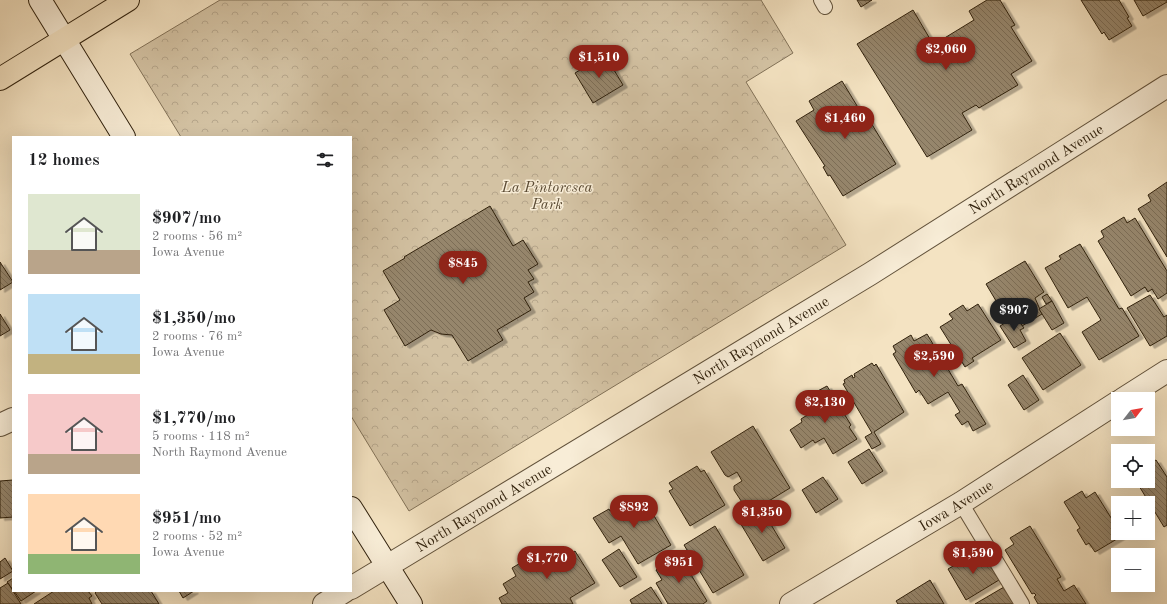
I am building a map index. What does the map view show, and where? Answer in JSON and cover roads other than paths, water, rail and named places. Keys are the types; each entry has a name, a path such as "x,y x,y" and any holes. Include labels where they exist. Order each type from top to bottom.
{"main road":[{"path":"0,79 128,0"}],"street":[{"path":"40,0 123,136"},
{"name":"North Raymond Avenue","path":"352,587 863,278 1167,86"},
{"path":"1134,392 1167,371"},
{"name":"Iowa Avenue","path":"791,604 961,503 1111,407"},
{"path":"0,425 12,419"},
{"path":"352,510 411,604"},
{"path":"324,604 343,592"}],"lane":[{"path":"961,503 1022,604"}],"park label":[{"name":"La Pintoresca Park","path":"547,196"}]}
